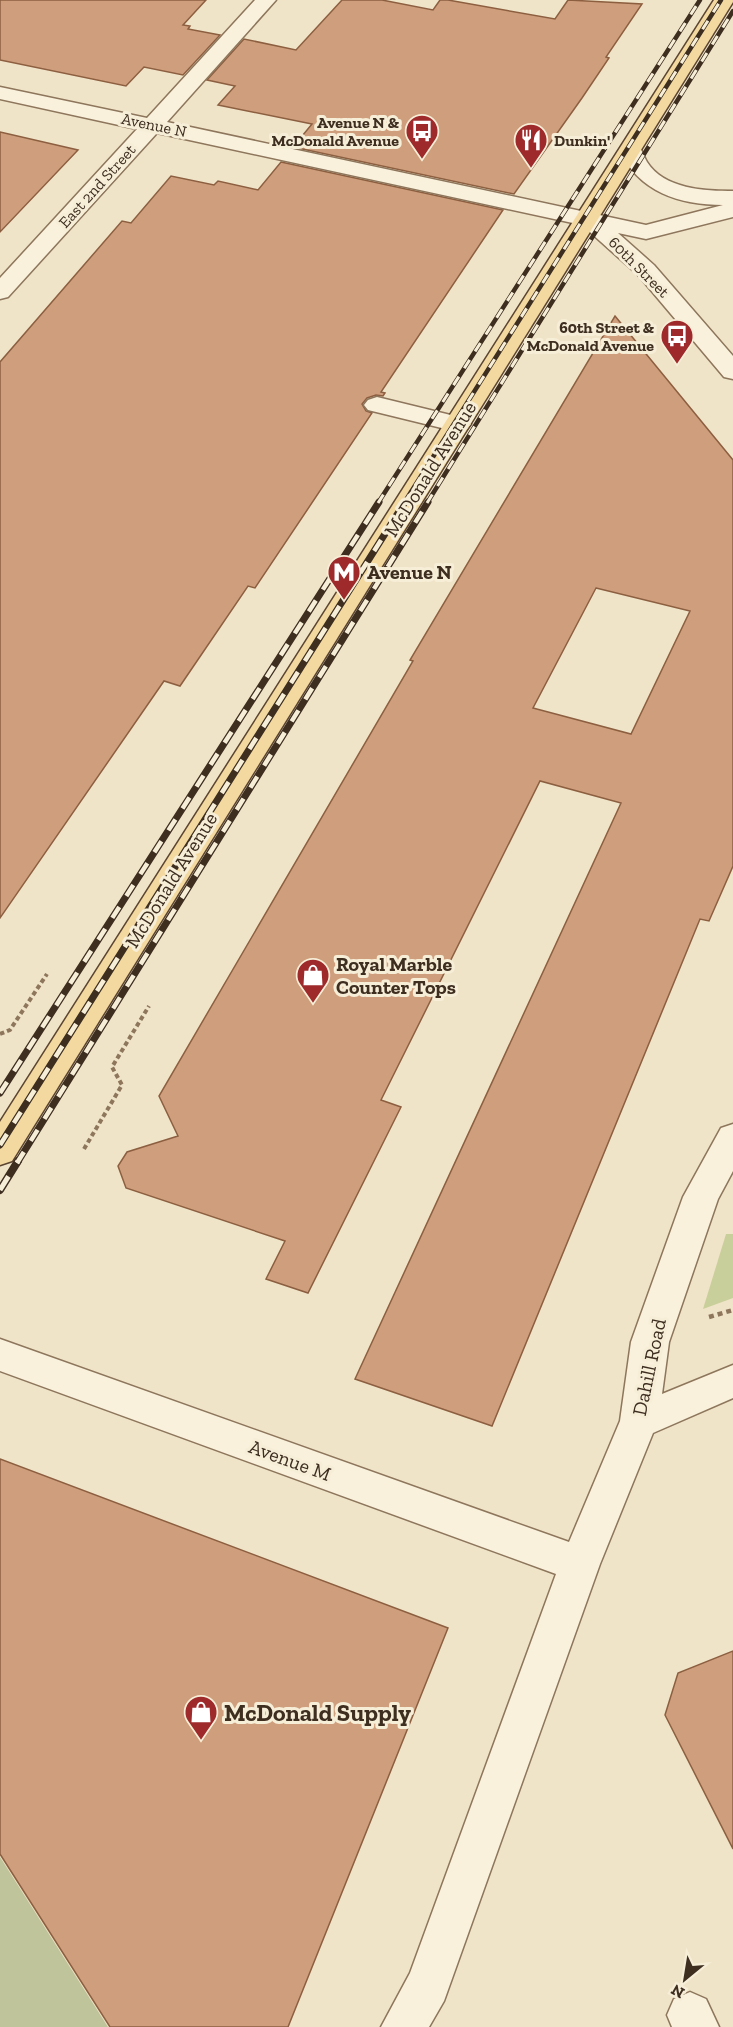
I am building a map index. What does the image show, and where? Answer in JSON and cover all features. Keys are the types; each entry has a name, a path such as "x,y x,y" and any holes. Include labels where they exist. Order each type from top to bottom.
{"main road":[{"name":"McDonald Avenue","path":"0,1151 589,219 724,0"}],"street":[{"name":"East 2nd Street","path":"0,292 266,0"},
{"name":"Avenue N","path":"0,93 646,232 730,212 733,208"},
{"path":"631,150 634,162 640,171 659,183 704,197 733,198"},
{"name":"60th Street","path":"589,219 646,270 733,372"},
{"path":"377,405 458,424"},
{"name":"Dahill Road","path":"404,2027 428,1985 580,1564 639,1420 650,1342 700,1197 733,1138"},
{"name":"Avenue M","path":"0,1356 580,1564"},
{"path":"639,1420 733,1381"}],"path":[{"path":"0,1034 10,1030 47,974"},
{"path":"84,1149 122,1085 112,1067 149,1006"},
{"path":"709,1317 733,1310"}],"green space":[{"path":"726,1234 733,1234 733,1298 703,1309"},
{"path":"0,1857 108,2027 0,2027"}],"building":[{"path":"0,0 206,0 183,25 190,26 188,29 220,35 183,75 144,67 126,86 0,60"},
{"path":"342,0 382,0 433,10 440,0 448,0 555,19 568,0 642,4 606,57 609,58 514,194 293,147 312,124 218,105 235,86 207,80 244,39 296,50"},
{"path":"0,132 78,150 0,232"},
{"path":"281,162 503,210 381,392 385,393 383,396 376,395 367,398 362,404 366,411 372,413 255,588 248,586 180,686 164,681 0,918 0,362 122,221 131,223 171,176 214,185 218,181 258,190"},
{"path":"615,316 733,460 733,866 709,921 700,919 492,1426 355,1379 621,803 540,781 381,1100 401,1107 308,1293 266,1279 285,1241 126,1188 118,1166 127,1152 178,1136 159,1096 413,661 410,660","holes":["596,588 690,611 631,734 533,708"]},
{"name":"McDonald Supply","path":"0,1459 448,1628 288,2027 110,2027 0,1854"},
{"path":"733,1651 733,1849 665,1715 678,1673"}],"railway":[{"path":"378,503 700,0"},
{"path":"404,503 721,0"},
{"path":"427,503 733,11"},
{"path":"0,1093 379,502"},
{"path":"0,1145 405,502"},
{"path":"17,1163 428,502"},
{"path":"0,1190 18,1161"}],"place":[{"name":"Avenue N & McDonald Avenue","path":"422,160"},
{"name":"Dunkin'","path":"531,169"},
{"name":"60th Street & McDonald Avenue","path":"677,365"},
{"name":"Avenue N","path":"344,601"},
{"name":"Royal Marble Counter Tops","path":"313,1004"},
{"name":"McDonald Supply","path":"201,1741"}]}
